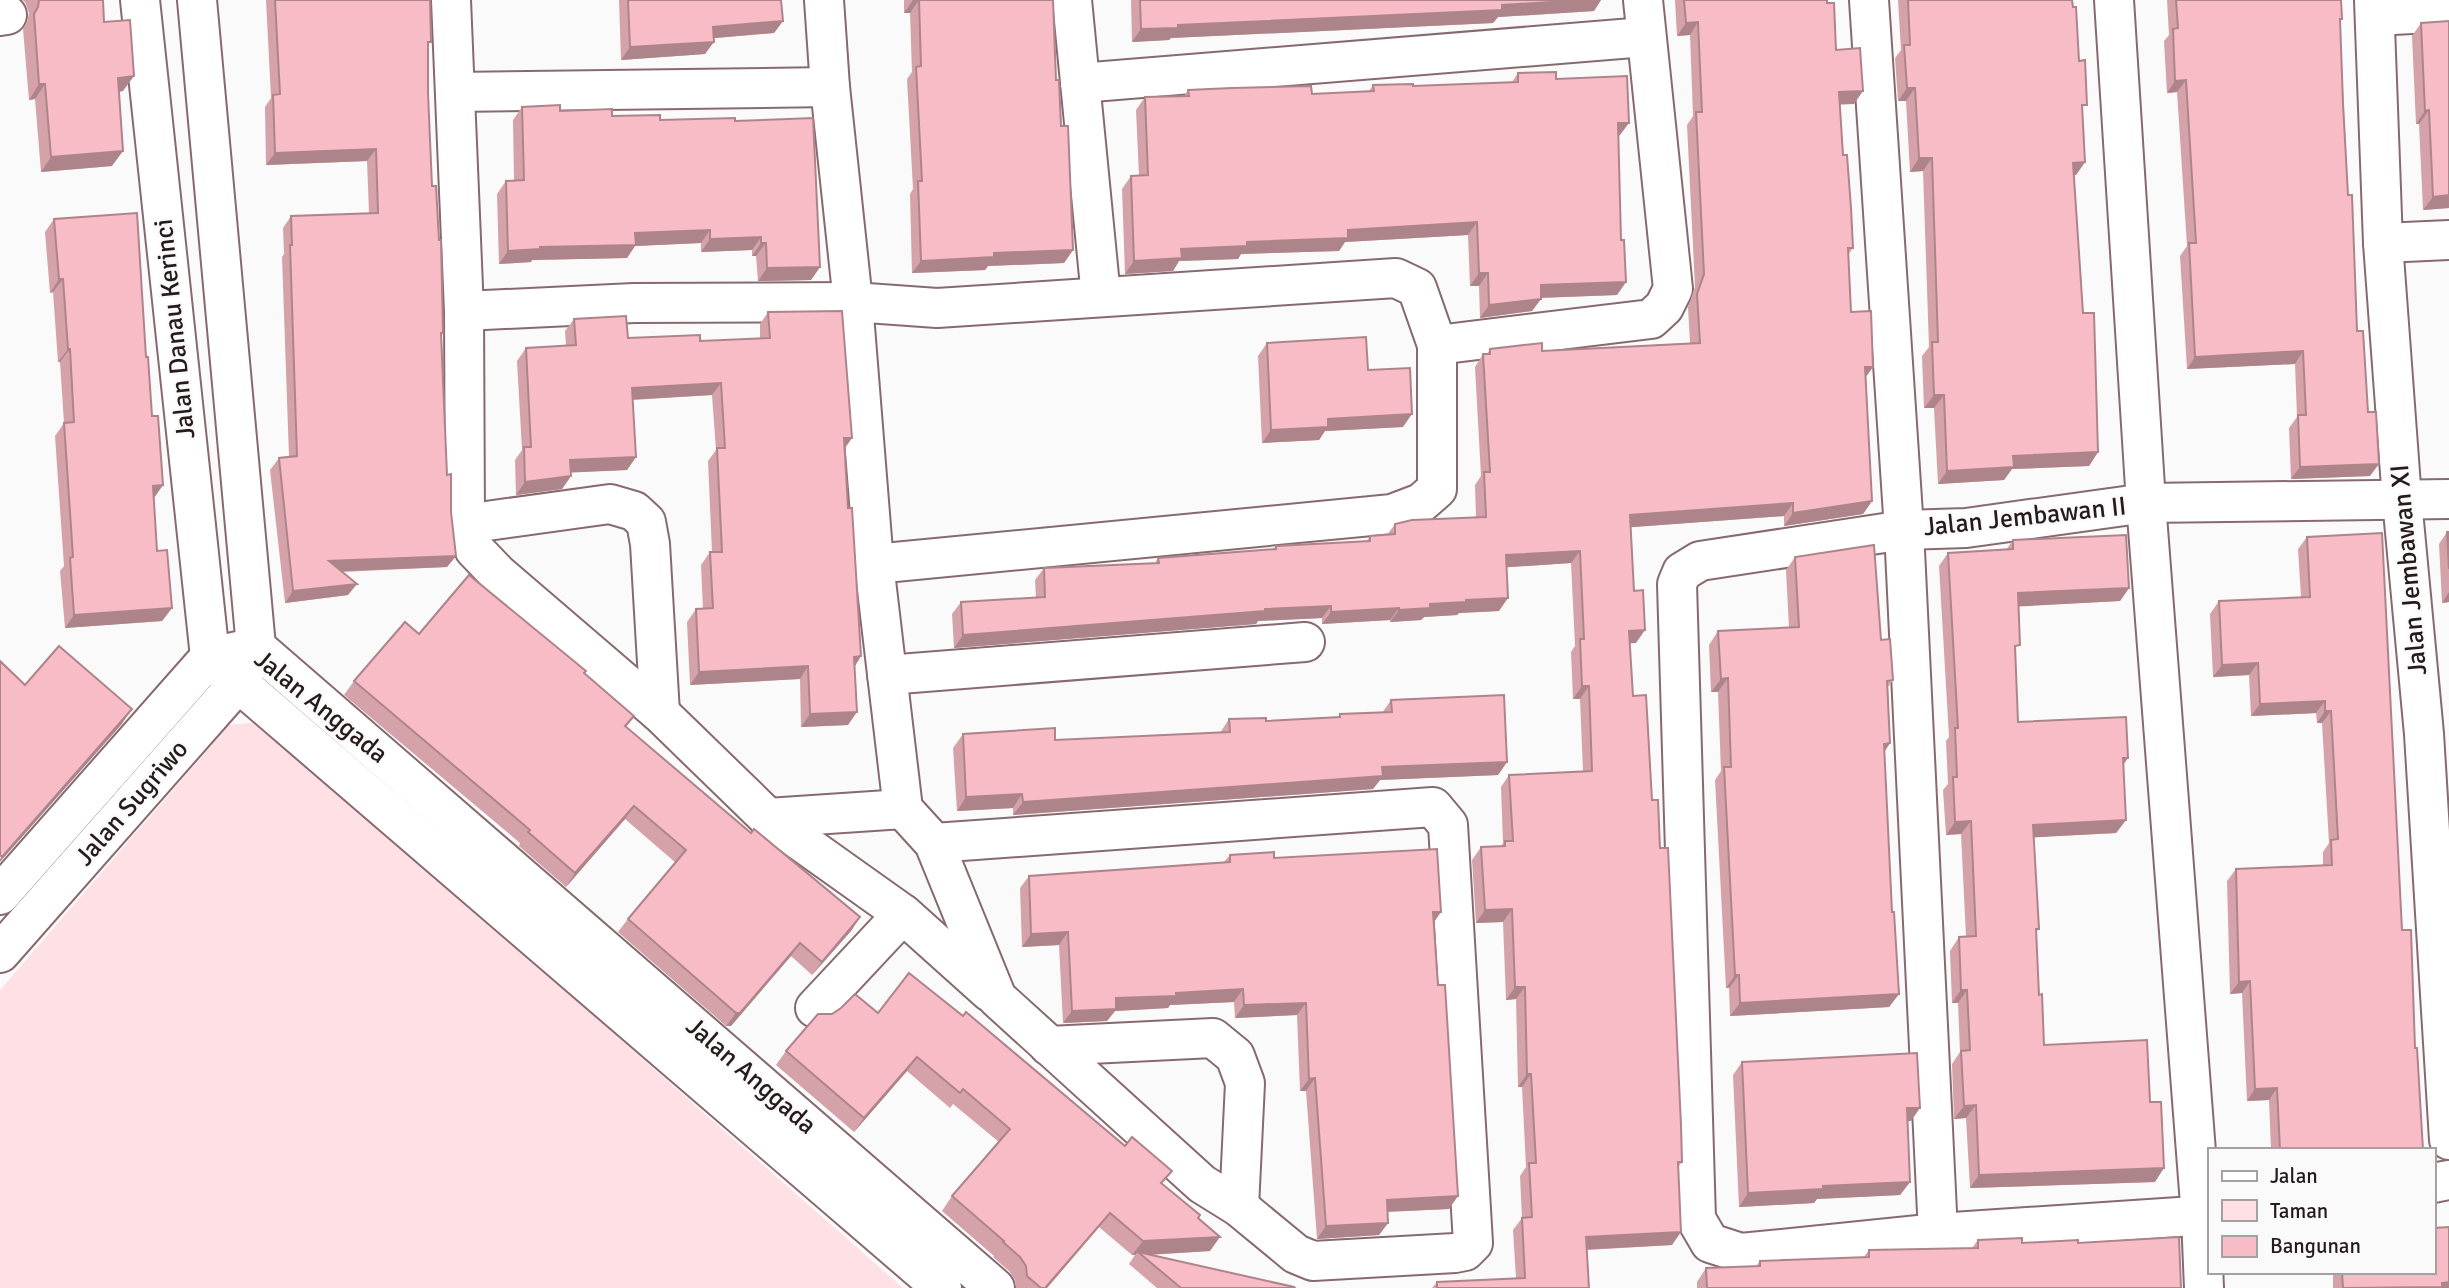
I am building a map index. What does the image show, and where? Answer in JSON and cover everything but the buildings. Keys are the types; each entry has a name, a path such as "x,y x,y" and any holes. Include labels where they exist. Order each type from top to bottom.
{"street":[{"name":"Jalan Danau Kerinci","path":"140,0 210,657"},
{"name":"Jalan Danau Kerinci","path":"197,0 256,647"},
{"path":"451,0 464,311 465,524 474,549 498,574 660,713 768,818 903,914 1202,1184 1239,1207 1296,1254 1313,1261 1455,1253 1465,1251 1473,1243 1448,825 1433,807 934,843"},
{"path":"824,0 830,86 853,302 874,564 903,809 934,843 997,998"},
{"path":"1072,0 1101,297"},
{"path":"1869,0 1904,530 1938,1233"},
{"path":"2114,0 2146,503 2205,1216 2204,1288"},
{"path":"2375,8 2449,12"},
{"name":"Jalan Jembawan XI","path":"2375,8 2383,243 2402,500 2436,734 2449,1140"},
{"path":"1080,83 1644,19 1673,289 1664,307 1651,319 1437,345"},
{"path":"455,92 830,86"},
{"path":"2383,243 2449,240"},
{"path":"464,311 634,303 853,302 937,308 1396,278 1417,288 1437,345 1437,489 1421,503 1392,514 874,564"},
{"name":"Jalan Jembawan II","path":"2205,1216 1938,1233 1741,1253 1710,1243 1696,1219 1677,584 1682,572 1700,561 1904,530 1966,528 2146,503 2449,499"},
{"path":"465,524 610,504 634,511 640,516 646,522 650,544 660,713"},
{"path":"887,675 1305,642"},
{"name":"Jalan Anggada","path":"210,657 256,647 995,1288"},
{"name":"Jalan Sugriwo","path":"0,953 238,683 256,647"},
{"name":"Jalan Anggada","path":"210,657 942,1288"},
{"name":"Jalan Sugriwo","path":"0,895 210,657"},
{"path":"768,818 903,809"},
{"path":"815,1008 903,914"},
{"path":"1049,1046 1213,1038 1235,1056 1245,1083 1239,1207"}],"green space":[{"path":"259,722 903,1288 0,1288 0,990 229,725"}]}
